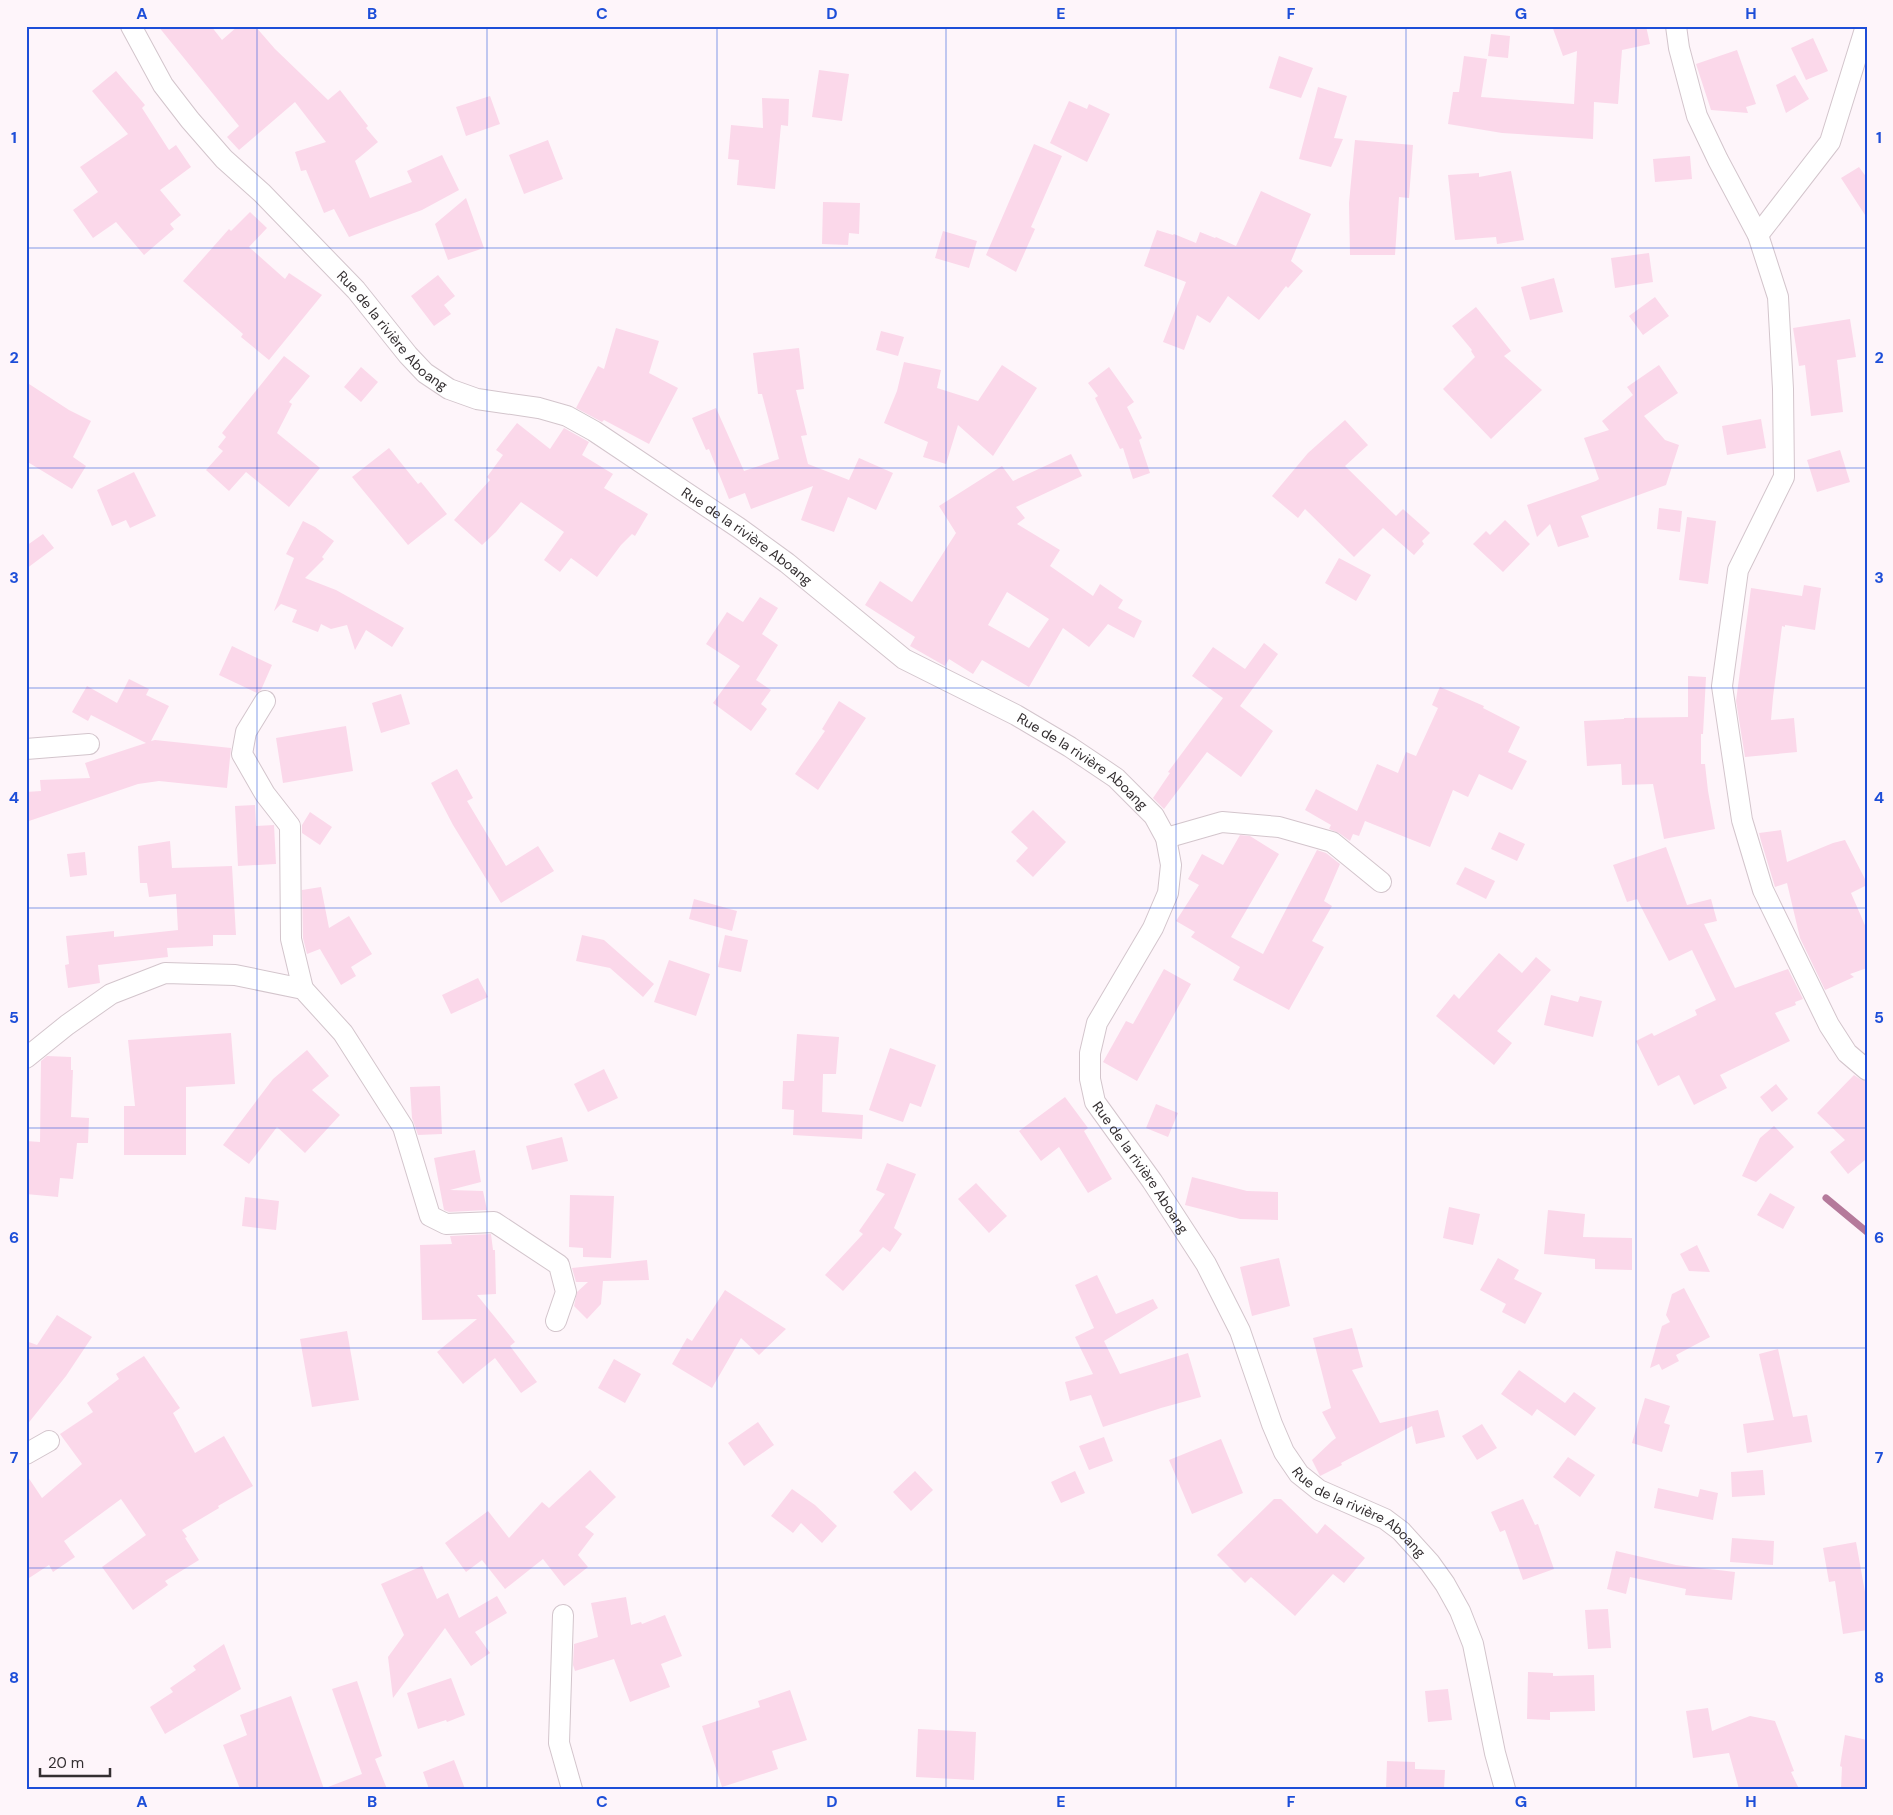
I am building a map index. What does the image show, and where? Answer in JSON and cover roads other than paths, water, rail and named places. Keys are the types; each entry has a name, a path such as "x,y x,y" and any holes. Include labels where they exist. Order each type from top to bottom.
{"street":[{"name":"Rue de la rivière Aboang","path":"131,26 163,85 190,120 224,158 268,199 350,283 408,355 426,373 449,389 477,399 548,410 567,416 594,431 739,528 787,563 904,659 1016,715 1070,747 1116,778 1154,816 1166,838 1171,865 1168,893 1153,928 1097,1023 1090,1053 1090,1079 1095,1102 1152,1181 1206,1264 1240,1331 1272,1424 1284,1452 1299,1474 1319,1490 1385,1519 1401,1531 1430,1563 1445,1584 1460,1611 1473,1644 1495,1753 1505,1789"},
{"path":"1676,26 1679,48 1697,116 1758,235 1778,297 1783,390 1784,477 1738,570 1722,686 1742,820 1763,890 1829,1024 1847,1053 1867,1070"},
{"path":"1758,235 1830,142 1866,26"},
{"path":"265,701 246,732 242,754 265,794 290,826 291,939 303,989 343,1033 403,1127 430,1216 446,1224 494,1222 559,1265 566,1292 556,1321"},
{"path":"26,749 89,744"},
{"path":"1166,838 1222,822 1279,828 1332,842 1381,882"},
{"path":"26,1058 66,1025 111,994 165,973 235,975 303,989"},
{"path":"26,1454 49,1441"},
{"path":"563,1615 559,1743 572,1789"}],"waterway":[{"path":"1826,1198 1867,1232"}]}
